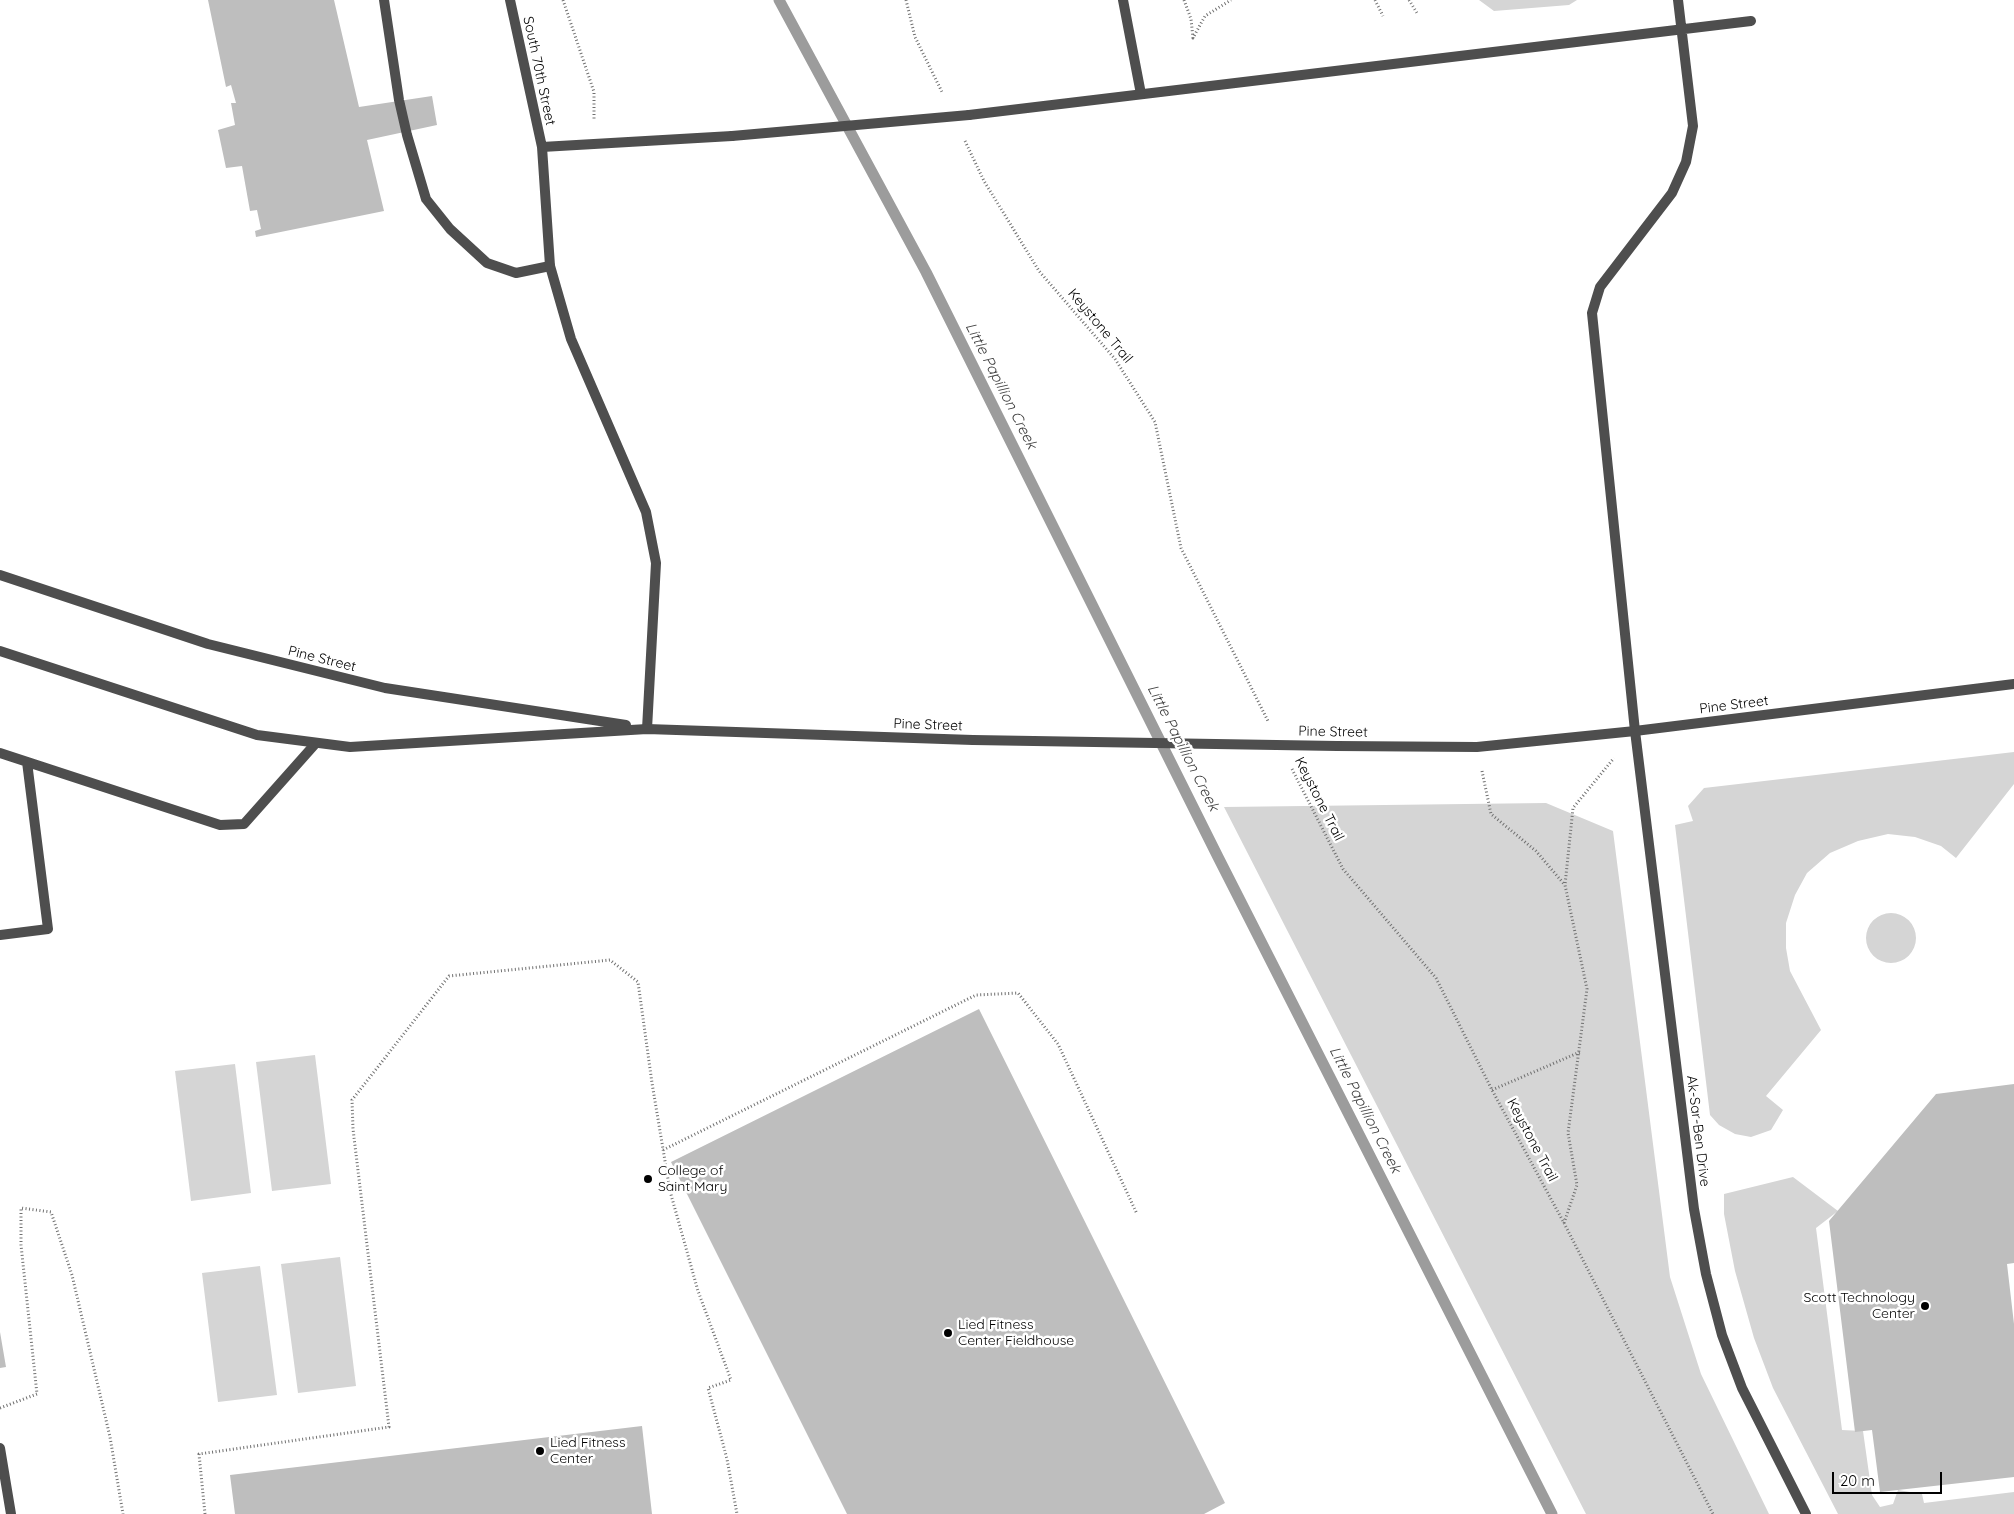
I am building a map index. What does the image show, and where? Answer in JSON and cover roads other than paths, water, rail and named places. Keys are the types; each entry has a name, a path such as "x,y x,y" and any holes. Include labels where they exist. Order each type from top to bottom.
{"street":[{"path":"384,0 399,100 407,135 426,198 450,229 487,263 516,273 550,266"},
{"name":"South 70th Street","path":"510,0 542,147 550,266 571,339 646,512 656,562 647,728"},
{"path":"1122,0 1141,94"},
{"name":"Ak-Sar-Ben Drive","path":"1678,0 1693,126 1686,162 1672,193 1600,287 1592,313 1635,732 1694,1208 1706,1274 1722,1335 1742,1388 1806,1514"},
{"path":"542,147 732,136 969,114 1751,21"},
{"name":"Pine Street","path":"0,575 208,644 385,688 647,728"},
{"name":"Pine Street","path":"0,651 257,735 350,747 647,728 973,740 1477,747 1635,732 2014,684"},
{"path":"0,753 220,825 244,824 316,743"},
{"path":"0,935 48,929 27,762"},
{"path":"0,1448 11,1514"}],"waterway":[{"name":"Little Papillion Creek","path":"779,0 926,272 1218,857 1552,1514"}],"place":[{"name":"College of Saint Mary","path":"648,1179"},
{"name":"Scott Technology Center","path":"1925,1306"},
{"name":"Lied Fitness Center Fieldhouse","path":"948,1333"},
{"name":"Lied Fitness Center","path":"540,1451"}]}
